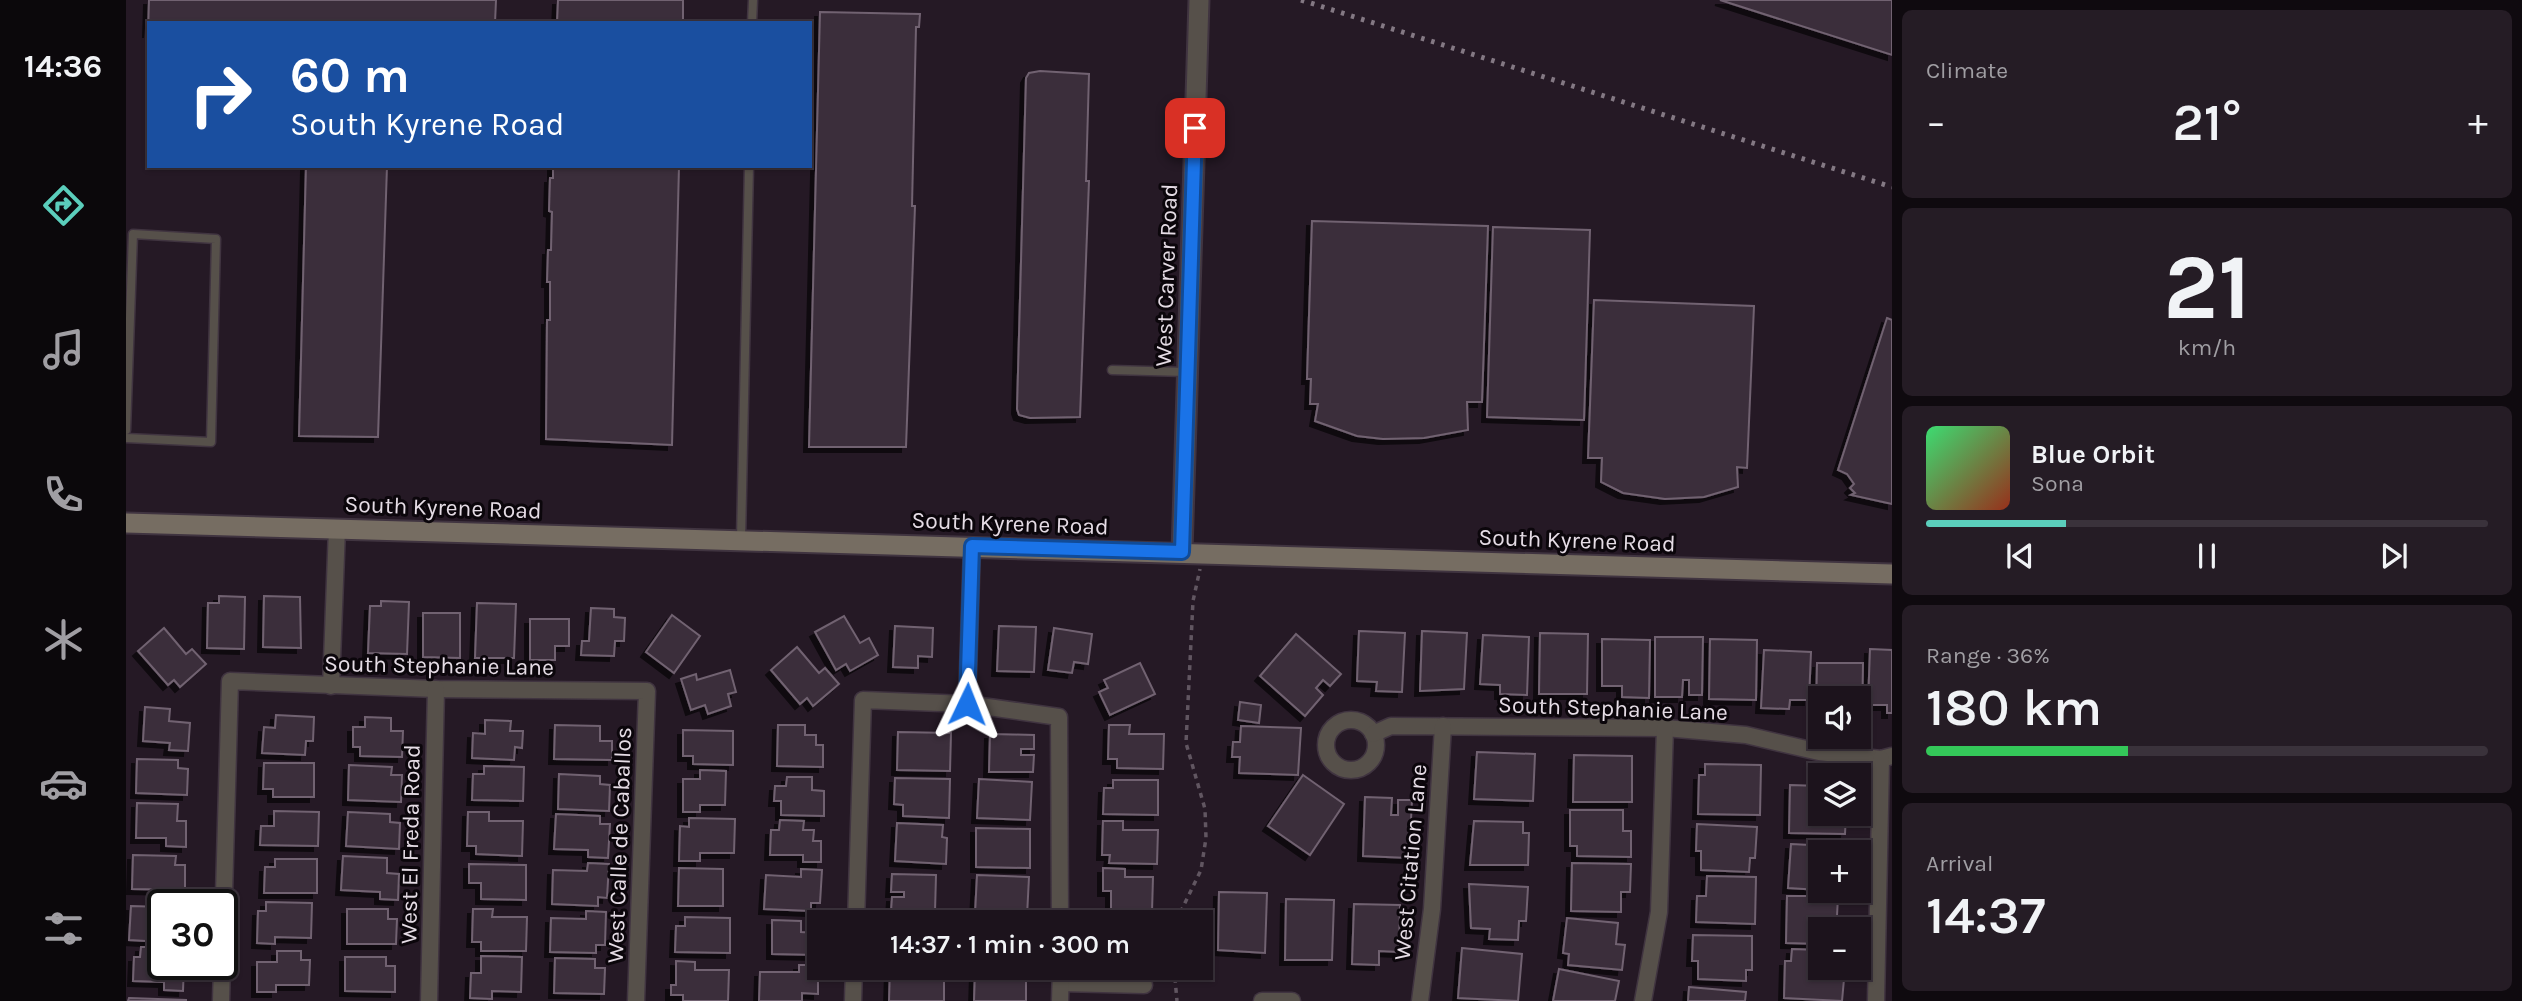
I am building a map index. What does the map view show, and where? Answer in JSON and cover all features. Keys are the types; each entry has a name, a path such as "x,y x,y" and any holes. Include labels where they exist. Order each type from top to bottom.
{"main road":[{"name":"South Kyrene Road","path":"126,523 1892,574"}],"street":[{"name":"West Carver Road","path":"1182,552 1199,0"},
{"path":"331,686 337,528"},
{"path":"967,704 972,546"},
{"name":"South Stephanie Lane","path":"221,1001 230,681 436,689 647,691"},
{"name":"West El Freda Road","path":"429,1001 436,689"},
{"name":"West Calle de Caballos","path":"636,1001 647,691"},
{"path":"856,910 863,700 967,704 1059,716 1060,910"},
{"name":"South Stephanie Lane","path":"1373,734 1391,726 1665,728 1746,735 1819,752 1887,757"},
{"name":"West Citation Lane","path":"1420,1001 1432,909 1443,726"},
{"path":"1643,1001 1659,912 1665,728"},
{"path":"1876,1001 1887,757"},
{"path":"853,1001 854,980"},
{"path":"1060,1001 1061,980"},
{"path":"1102,980 1144,985"},
{"path":"1262,1001 1292,1001"}],"lane":[{"path":"752,21 753,0"},
{"path":"741,540 749,168"},
{"path":"126,430 133,234 216,239 211,442 126,438"},
{"path":"1112,370 1188,372"}],"path":[{"path":"1184,910 1201,870 1206,838 1205,809 1186,743 1196,588"},
{"path":"1175,980 1177,1001"}],"building":[{"path":"149,0 496,0 495,21 148,21"},
{"path":"558,0 683,0 683,21 557,21"},
{"path":"1720,0 1892,0 1892,55"},
{"path":"820,12 920,14 919,27 916,27 912,206 915,206 906,447 809,447"},
{"path":"1040,71 1089,74 1086,181 1089,181 1080,417 1030,418 1019,415 1017,409 1026,78 1029,73"},
{"path":"306,168 387,168 378,437 299,436"},
{"path":"553,168 679,168 672,445 546,439 547,320 550,320 550,282 547,282 548,250 551,250 550,178 553,178"},
{"path":"1312,221 1488,226 1482,402 1467,402 1468,430 1424,438 1383,439 1357,436 1315,421 1318,404 1310,404 1311,379 1307,379"},
{"path":"1493,227 1590,230 1584,420 1487,417"},
{"path":"1594,300 1754,306 1747,468 1737,467 1738,487 1704,497 1665,499 1623,493 1601,482 1602,458 1588,458"},
{"path":"1887,318 1892,320 1892,504 1851,495 1855,493 1850,488 1854,484 1847,474 1838,470"},
{"path":"219,596 245,597 244,649 207,648 208,603 219,603"},
{"path":"264,596 300,597 301,648 263,647"},
{"path":"381,601 409,602 407,654 368,653 370,606 381,606"},
{"path":"477,603 516,604 514,658 475,658"},
{"path":"591,608 614,609 614,617 625,618 624,641 615,641 614,656 581,655 582,641 589,641"},
{"path":"423,613 460,613 460,658 423,657"},
{"path":"672,615 700,636 674,673 646,652"},
{"path":"844,616 860,643 869,638 878,655 850,671 846,664 836,670 815,632"},
{"path":"530,619 569,619 569,646 555,646 555,660 530,660"},
{"path":"895,626 933,628 932,657 918,656 918,668 893,667"},
{"path":"999,626 1036,627 1034,672 997,671"},
{"path":"164,628 186,654 192,649 206,664 180,687 174,680 168,685 138,651"},
{"path":"1054,628 1092,634 1088,664 1074,662 1072,673 1048,670"},
{"path":"1359,631 1405,633 1402,692 1376,691 1377,682 1357,681"},
{"path":"1422,631 1467,633 1464,689 1420,691"},
{"path":"1540,633 1588,634 1587,694 1539,694"},
{"path":"1296,634 1341,674 1330,686 1323,680 1316,688 1323,695 1305,716 1260,676"},
{"path":"1483,635 1529,637 1527,695 1500,694 1500,685 1480,684"},
{"path":"1655,637 1703,637 1702,695 1689,695 1689,680 1683,680 1682,697 1655,697"},
{"path":"1602,639 1650,640 1649,698 1622,697 1622,686 1602,686"},
{"path":"1710,639 1757,640 1756,700 1709,699"},
{"path":"797,647 819,673 825,668 839,684 813,706 807,698 800,704 771,670"},
{"path":"1870,649 1892,650 1892,713 1887,713 1887,705 1871,705 1871,686 1869,686"},
{"path":"1764,650 1811,652 1808,700 1790,700 1789,709 1761,708"},
{"path":"1140,663 1155,694 1110,715 1099,692 1108,688 1104,680"},
{"path":"1817,663 1863,663 1863,686 1817,686"},
{"path":"730,670 736,692 728,694 731,706 708,714 705,705 691,710 681,679 696,674 697,680"},
{"path":"1240,702 1261,705 1259,723 1238,720"},
{"path":"145,707 170,709 169,721 190,723 188,751 169,750 170,743 143,741"},
{"path":"276,715 314,717 313,741 306,741 305,755 262,753 264,727 275,728"},
{"path":"365,717 391,718 391,731 403,731 402,757 360,756 360,747 353,747 353,727 365,727"},
{"path":"485,720 511,721 510,731 523,731 522,748 515,747 514,760 472,758 473,733 485,734"},
{"path":"555,725 600,726 600,741 612,741 612,760 554,759"},
{"path":"778,725 805,725 805,735 816,735 816,745 823,745 823,767 777,766"},
{"path":"1109,725 1130,725 1129,734 1164,734 1163,769 1117,768 1117,759 1108,759"},
{"path":"1241,726 1301,728 1298,775 1239,773 1240,757 1232,757 1233,742 1240,742"},
{"path":"683,730 733,731 733,765 693,764 693,756 683,756"},
{"path":"898,732 951,733 950,771 897,770"},
{"path":"990,734 1034,735 1034,749 1021,749 1021,755 1034,755 1033,772 989,772"},
{"path":"1477,752 1535,754 1533,801 1474,799"},
{"path":"1574,755 1632,756 1632,802 1573,802"},
{"path":"137,759 178,760 178,768 188,769 187,795 136,793"},
{"path":"264,763 314,763 314,797 273,797 273,789 263,789"},
{"path":"1705,764 1761,765 1760,815 1698,814 1699,775 1705,775"},
{"path":"349,765 392,767 391,775 402,775 401,802 348,800"},
{"path":"484,766 524,767 523,801 472,800 473,774 484,774"},
{"path":"700,770 726,771 725,805 700,805 700,812 683,812 683,779 700,779"},
{"path":"559,774 600,776 600,784 610,785 609,811 558,809"},
{"path":"1303,775 1344,804 1310,855 1268,826"},
{"path":"787,777 812,777 812,790 824,791 824,816 781,815 781,801 774,801 775,786 786,786"},
{"path":"895,778 950,779 949,818 903,816 903,805 894,804"},
{"path":"979,779 1032,782 1030,820 977,818"},
{"path":"1113,780 1158,780 1158,815 1103,814 1104,788 1113,788"},
{"path":"1790,785 1808,786 1808,826 1845,826 1845,834 1789,833"},
{"path":"1365,797 1392,798 1391,815 1398,815 1398,800 1412,800 1409,858 1363,856"},
{"path":"137,803 178,804 177,821 186,821 186,847 166,846 166,838 136,838"},
{"path":"1570,810 1623,810 1623,831 1631,831 1631,857 1577,856 1577,846 1570,846"},
{"path":"274,811 319,812 318,846 260,845 261,826 274,826"},
{"path":"348,812 390,814 390,822 400,823 399,849 346,846"},
{"path":"468,812 489,812 489,821 523,821 522,856 476,854 476,846 467,846"},
{"path":"556,814 600,816 600,824 610,824 608,858 588,857 588,850 554,849"},
{"path":"689,818 735,819 734,853 700,853 700,861 679,861 680,826 689,827"},
{"path":"780,820 804,821 803,830 814,830 813,841 821,841 821,862 803,862 803,855 770,855 771,830 779,830"},
{"path":"1103,821 1123,821 1123,830 1158,830 1157,864 1109,863 1110,855 1102,855"},
{"path":"1474,821 1523,822 1523,833 1529,833 1528,865 1470,865"},
{"path":"897,823 943,825 942,837 947,838 946,864 895,861"},
{"path":"1697,824 1757,827 1755,858 1750,858 1749,872 1701,870 1701,851 1696,851"},
{"path":"976,828 1030,829 1030,868 976,867"},
{"path":"1791,844 1808,845 1808,889 1788,888"},
{"path":"133,855 176,856 175,865 185,865 185,889 132,889"},
{"path":"343,856 387,858 387,873 399,874 398,900 380,899 380,892 341,890"},
{"path":"275,859 317,859 317,893 264,893 265,867 275,867"},
{"path":"588,863 609,864 607,898 598,897 598,906 552,904 553,870 587,871"},
{"path":"1572,863 1631,864 1630,892 1621,892 1621,912 1571,911"},
{"path":"469,864 526,865 526,900 481,899 481,883 469,883"},
{"path":"679,868 723,869 723,906 678,906"},
{"path":"1103,868 1125,869 1125,877 1153,877 1152,910 1111,910 1111,891 1103,891"},
{"path":"801,869 822,870 820,903 811,903 811,910 807,911 764,909 766,875 801,877"},
{"path":"892,874 936,875 935,910 891,910 892,897 904,897 904,892 891,892"},
{"path":"977,875 1029,877 1027,910 975,910"},
{"path":"1707,876 1756,877 1755,924 1696,922 1697,896 1706,896"},
{"path":"1469,884 1528,887 1526,921 1519,921 1518,940 1489,939 1490,929 1471,928"},
{"path":"1219,892 1267,893 1265,953 1218,950"},
{"path":"1787,896 1808,896 1808,903 1838,903 1837,916 1846,916 1808,917 1808,944 1786,943"},
{"path":"1286,899 1334,900 1332,960 1285,960"},
{"path":"266,902 312,903 311,938 275,937 275,944 257,943 258,911 266,911"},
{"path":"1354,904 1400,905 1399,952 1379,951 1379,965 1352,964"},
{"path":"131,906 147,906 147,941 129,940"},
{"path":"347,909 388,909 388,919 397,919 396,944 347,944"},
{"path":"473,909 493,909 492,917 527,917 526,951 481,951 481,942 472,942"},
{"path":"586,911 606,912 605,945 596,945 596,953 550,952 551,918 586,919"},
{"path":"685,917 730,918 730,953 675,952 676,926 685,926"},
{"path":"1567,918 1618,923 1616,944 1625,945 1622,970 1568,965 1569,954 1563,953"},
{"path":"772,920 801,921 801,932 807,932 807,955 772,954"},
{"path":"1693,935 1752,936 1752,970 1746,970 1746,981 1698,979 1698,961 1692,961"},
{"path":"141,947 147,947 147,980 183,980 183,991 164,990 164,982 133,981 134,957 140,957"},
{"path":"1462,948 1522,954 1518,1001 1458,998"},
{"path":"1792,949 1808,950 1808,980 1844,980 1842,1001 1784,998 1785,961 1791,961"},
{"path":"277,951 301,951 301,960 310,960 309,985 276,985 276,992 257,992 257,962 277,962"},
{"path":"481,956 522,957 521,992 492,991 492,999 470,998 471,973 481,973"},
{"path":"345,957 386,957 386,966 395,966 395,992 345,991"},
{"path":"555,958 595,959 595,968 605,968 604,994 554,993"},
{"path":"676,961 695,962 695,970 729,970 728,1001 683,1001 683,995 671,995 671,985 676,985"},
{"path":"799,965 807,965 807,980 818,980 818,994 802,993 802,1001 759,1001 760,972 799,972"},
{"path":"1559,969 1619,981 1615,1001 1553,1001"},
{"path":"890,980 944,980 944,1001 889,1001"},
{"path":"975,980 1026,980 1026,1001 974,1001"},
{"path":"1689,987 1746,992 1745,1001 1688,1001"},
{"path":"129,998 187,1000 128,1001"}],"railway":[{"path":"1301,0 1892,187"}],"route":[{"path":"967,704 972,546 1182,552 1195,128"}]}
